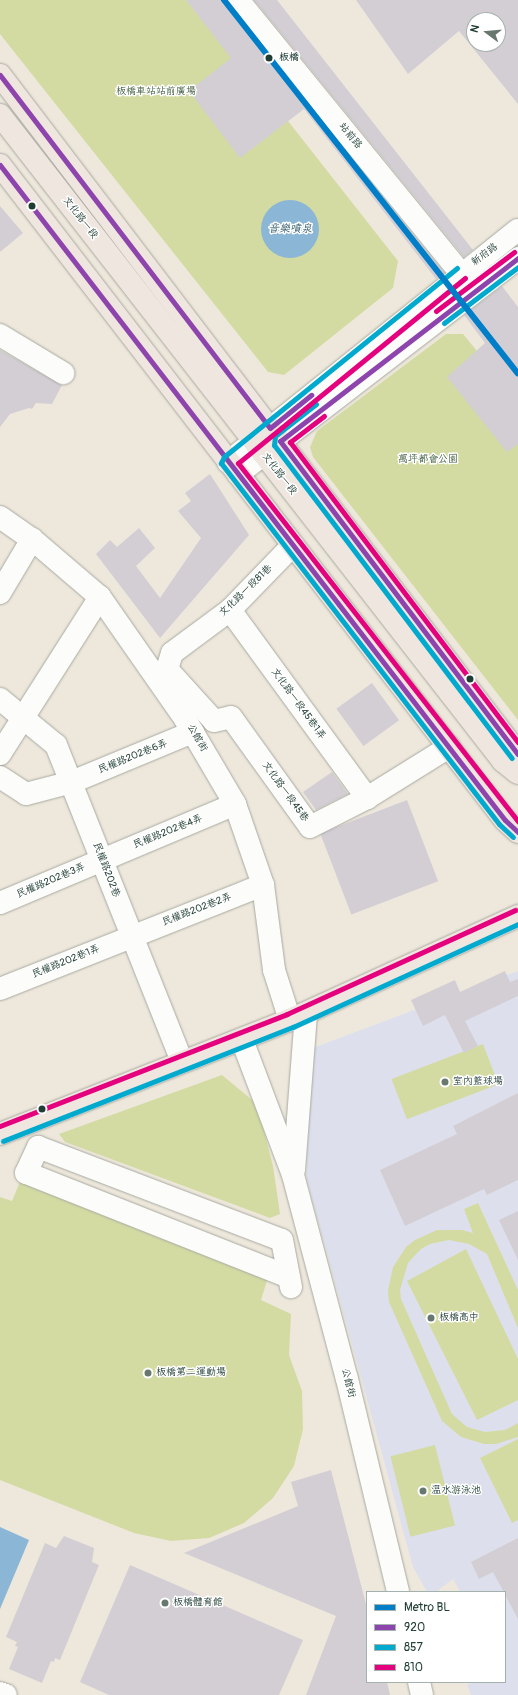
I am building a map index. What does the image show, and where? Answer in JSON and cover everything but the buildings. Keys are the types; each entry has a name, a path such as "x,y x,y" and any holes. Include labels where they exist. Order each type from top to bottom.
{"main road":[{"path":"0,75 267,441 518,754"},
{"name":"文化路一段","path":"0,115 267,441 503,761 518,773"},
{"path":"0,165 504,820 518,832"},
{"path":"0,1134 182,1062 242,1040 518,916"}],"street":[{"name":"站前路","path":"238,0 461,273"},
{"name":"新府路","path":"267,441 461,273 518,230"},
{"name":"新府路","path":"233,468 267,441 518,258"},
{"path":"0,335 63,373"},
{"name":"公館街","path":"0,517 32,539 100,597 193,732 235,804 263,885 274,970 298,1016"},
{"path":"0,593 32,539"},
{"name":"文化路一段81巷","path":"167,669 172,653 230,610 293,545"},
{"path":"0,754 100,597"},
{"name":"文化路一段45巷1弄","path":"230,610 367,798"},
{"name":"文化路一段45巷","path":"167,669 214,720 231,717 310,827 367,798 449,747"},
{"name":"民權路202巷","path":"0,699 56,745 72,782 182,1062"},
{"name":"民權路202巷6弄","path":"0,778 26,794 72,782 193,732"},
{"name":"民權路202巷4弄","path":"102,860 235,804"},
{"name":"民權路202巷3弄","path":"0,903 102,860"},
{"name":"民權路202巷2弄","path":"131,935 263,885"},
{"name":"民權路202巷1弄","path":"0,989 131,935"},
{"path":"293,1175 298,1016"},
{"path":"242,1040 293,1175"},
{"path":"289,1274 282,1240 38,1147 26,1173 289,1274 318,1270"},
{"name":"公館街","path":"293,1175 347,1379 398,1591"},
{"path":"419,1683 422,1695"},
{"path":"0,1693 6,1695"}],"shaded area":[{"name":"板橋高中","path":"518,971 518,1695 471,1695 467,1685 471,1683 506,1683 506,1591 459,1591 453,1579 437,1591 426,1591 413,1567 306,1177 310,1049"}],"green space":[{"name":"板橋車站站前廣場","path":"0,0 193,0 398,261 393,288 284,375 268,372 0,34"},
{"name":"萬坪都會公園","path":"446,334 463,334 518,401 518,720 313,457 310,447 317,431"},
{"name":"室內籃球場","path":"483,1044 498,1084 407,1119 392,1079"},
{"path":"222,1075 257,1104 273,1166 280,1214 270,1218 65,1142 59,1134"},
{"name":"板橋第二運動場","path":"22,1177 269,1274 261,1300 291,1314 289,1355 302,1391 303,1429 294,1466 273,1498 244,1523 209,1538 171,1541 134,1533 0,1480 0,1197 12,1201"},
{"path":"478,1203 518,1290 518,1328 487,1254 469,1244 449,1240 430,1244 421,1249 408,1263 400,1290 401,1299 452,1414 467,1427 485,1432 505,1430 518,1423 518,1437 496,1444 484,1444 461,1437 442,1421 389,1302 388,1290 393,1267 406,1247 415,1240 437,1230 462,1230 473,1233 464,1209"},
{"path":"466,1249 518,1359 518,1400 477,1420 407,1281"},
{"path":"518,1439 518,1520 512,1523 480,1458"},
{"name":"溫水游泳池","path":"435,1445 455,1526 410,1537 390,1456"}],"water":[{"name":"音樂噴泉","path":"290,200 306,205 314,213 319,229 314,245 306,253 290,258 274,253 266,245 261,229 266,213 274,205"},
{"path":"0,1527 29,1540 0,1609"}],"metro line":[{"name":"BL","path":"224,0 518,373"}],"transit line":[{"name":"920","path":"0,75 270,428 311,395"},
{"name":"920","path":"0,165 505,820 518,832"},
{"name":"810","path":"436,311 514,252"},
{"name":"920","path":"518,258 280,441 518,754"},
{"name":"857","path":"444,323 518,267"},
{"name":"857","path":"457,268 224,457 221,463 499,824 513,837"},
{"name":"810","path":"465,278 238,463 518,822"},
{"name":"857","path":"316,404 275,436 274,445 512,758"},
{"name":"810","path":"324,416 290,442 518,742"},
{"name":"810","path":"0,1126 287,1014 515,910"},
{"name":"857","path":"3,1141 293,1027 518,924"}],"place":[{"name":"板橋","path":"269,58"},
{"name":"室內籃球場","path":"445,1082"},
{"name":"板橋高中","path":"431,1318"},
{"name":"板橋第二運動場","path":"148,1373"},
{"name":"溫水游泳池","path":"423,1491"},
{"name":"板橋體育館","path":"165,1603"}]}
